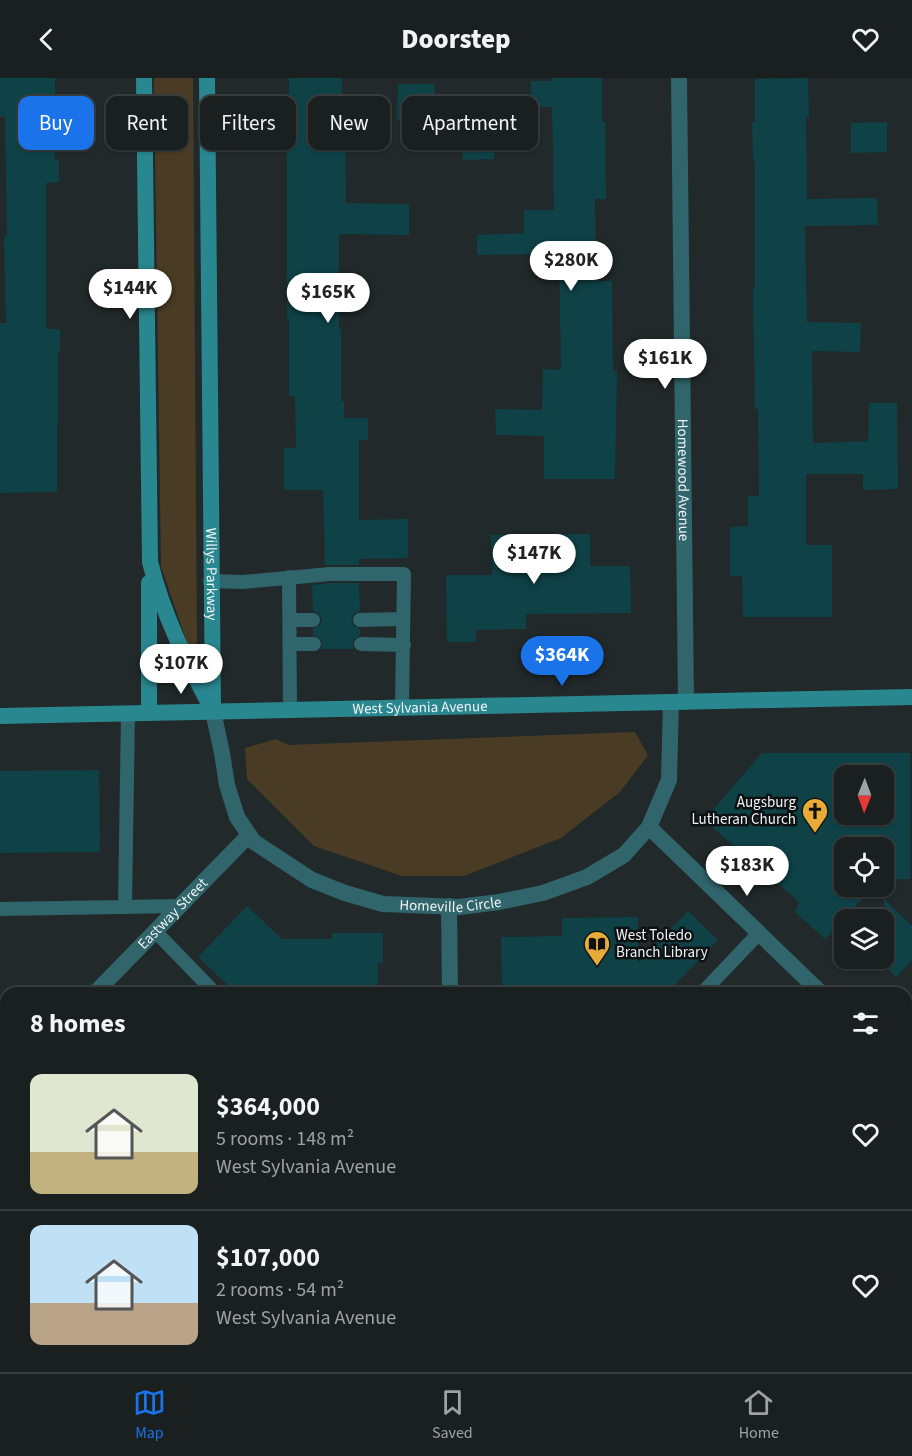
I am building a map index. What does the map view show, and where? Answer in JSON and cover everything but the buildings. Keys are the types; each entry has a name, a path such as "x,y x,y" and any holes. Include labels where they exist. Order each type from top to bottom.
{"main road":[{"path":"144,78 150,562 149,712"},
{"name":"Willys Parkway","path":"207,78 213,711"},
{"path":"150,562 158,595 170,626 213,711"},
{"name":"West Sylvania Avenue","path":"0,716 912,697"}],"street":[{"name":"Homewood Avenue","path":"678,702 679,78"},
{"name":"Homeville Circle","path":"213,711 227,785 237,817 254,842 312,880 345,893 383,904 459,907 543,893 587,877 624,855 649,827 669,780 678,702"},
{"path":"649,827 815,987"},
{"name":"Eastway Street","path":"101,987 249,835"},
{"path":"449,906 450,987"}],"lane":[{"path":"210,581 243,582 330,574 404,574 402,707"},
{"path":"289,577 290,710"},
{"path":"360,620 403,619"},
{"path":"290,620 313,620"},
{"path":"290,644 314,644"},
{"path":"361,644 404,645"},
{"path":"125,907 128,713"},
{"path":"0,909 179,906"},
{"path":"155,931 209,987"},
{"path":"709,987 759,933"}],"shaded area":[{"path":"154,78 193,78 197,650 193,653 189,648 161,567 155,150 188,150 188,96 154,96"},
{"path":"635,732 648,755 620,792 561,838 464,876 402,876 314,846 247,779 245,748 276,739 288,745"}],"place":[{"name":"Augsburg Lutheran Church","path":"815,834"},
{"name":"West Toledo Branch Library","path":"597,967"}]}
